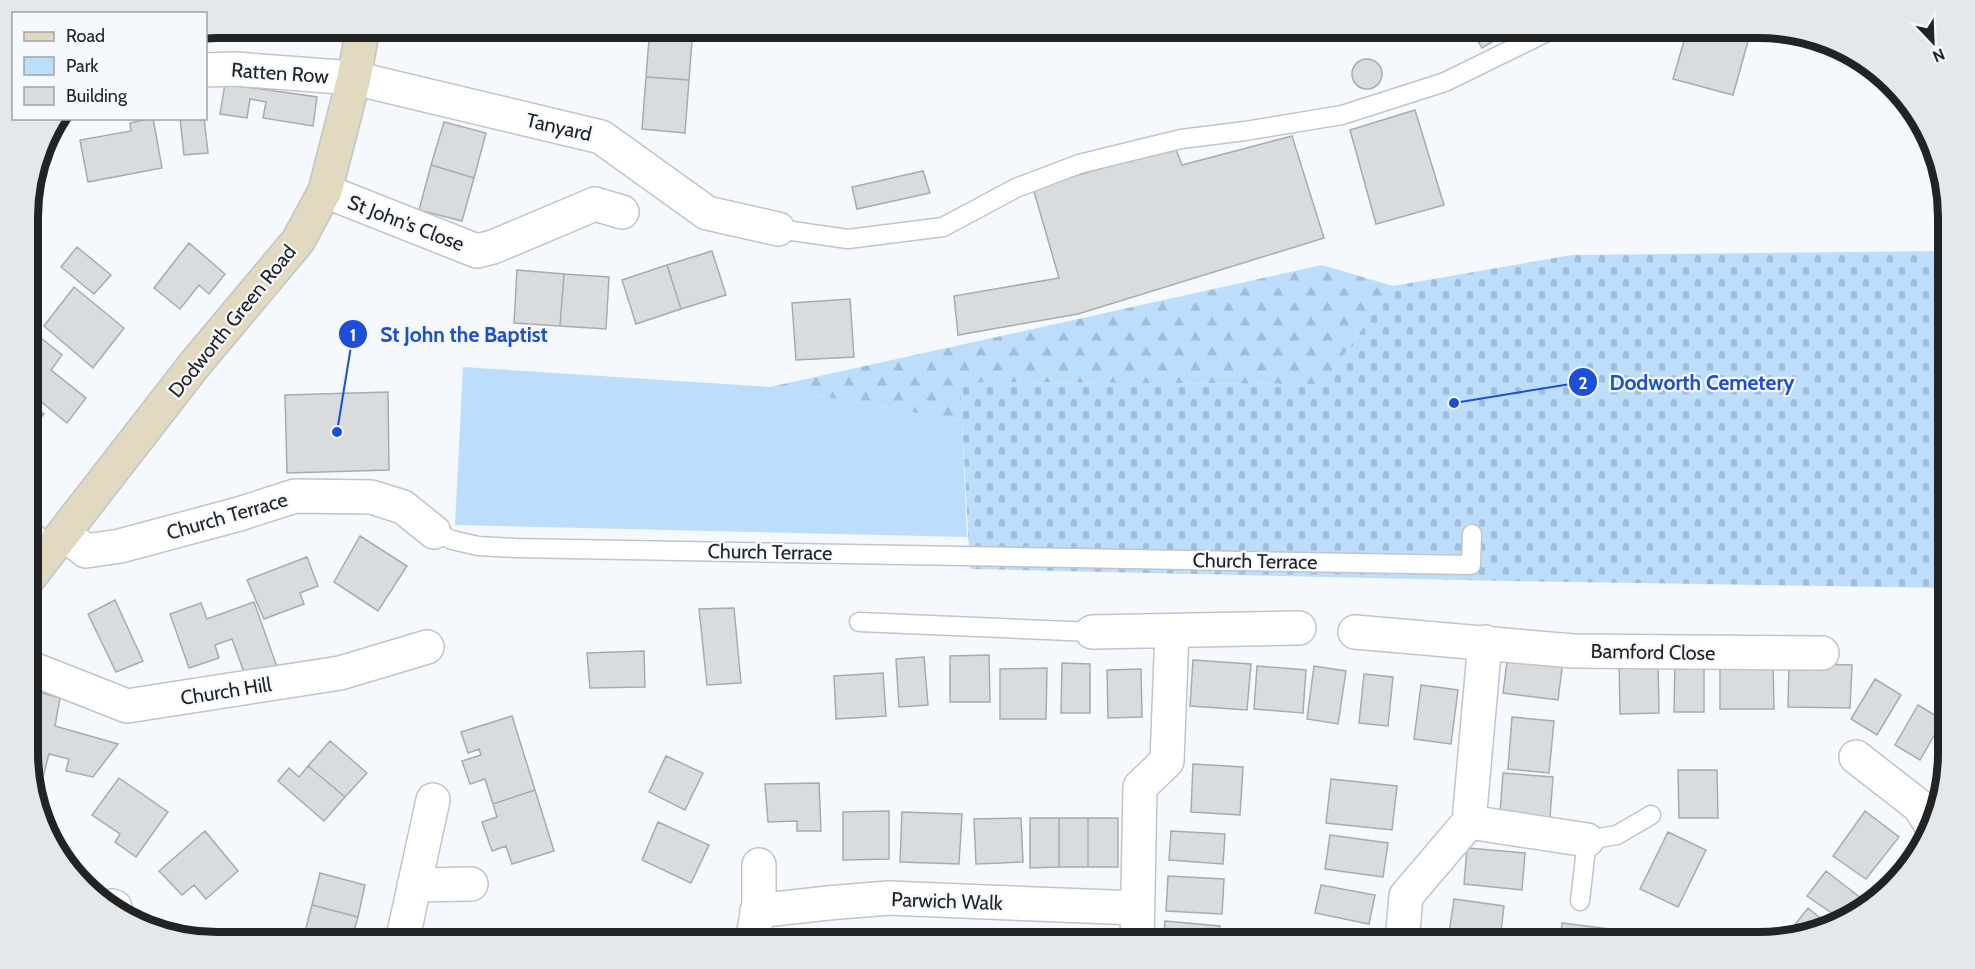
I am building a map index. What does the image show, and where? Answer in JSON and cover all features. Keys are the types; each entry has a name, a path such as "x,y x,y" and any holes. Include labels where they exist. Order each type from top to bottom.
{"main road":[{"name":"Dodworth Green Road","path":"42,551 87,501 195,364 298,241 325,191 354,78 361,38"}],"street":[{"name":"Ratten Row","path":"207,70 235,69 354,78"},
{"name":"Tanyard","path":"354,78 601,137 707,213 778,228"},
{"name":"St John's Close","path":"325,191 477,251 493,247 595,204 622,212"},
{"name":"Church Terrace","path":"42,551 86,551 120,546 239,514 295,496 372,497 403,507 434,532"},
{"path":"1092,632 1299,628"},
{"path":"1137,931 1140,787 1167,761 1172,631"},
{"name":"Bamford Close","path":"1355,632 1573,651 1822,654"},
{"path":"1403,931 1406,896 1468,822 1485,642"},
{"name":"Church Hill","path":"37,671 127,706 340,673 427,647"},
{"path":"1856,757 1919,806 1925,816"},
{"path":"404,932 433,800"},
{"path":"1468,822 1587,840"},
{"path":"754,926 759,865"},
{"path":"414,885 471,884"},
{"name":"Parwich Walk","path":"754,926 828,903 888,898 1137,908"}],"lane":[{"path":"778,228 848,239 943,227 1016,188 1079,164 1181,139 1342,115 1445,82 1536,37"},
{"name":"Church Terrace","path":"434,532 452,540 478,546 516,548 1471,565 1472,534"},
{"path":"860,622 1092,632"},
{"path":"1580,901 1587,840 1617,835 1651,815"}],"green space":[{"path":"1938,251 1938,588 970,569 960,382 1323,384 1393,286 1572,255"},
{"path":"1322,265 1393,286 1323,384 961,382 962,421 770,387"},
{"path":"463,367 770,387 962,421 967,537 455,525"}],"building":[{"path":"1476,37 1500,37 1482,48"},
{"path":"1685,37 1749,37 1733,95 1673,79"},
{"path":"649,38 692,38 689,80 646,77"},
{"path":"1367,59 1378,63 1382,74 1378,85 1367,89 1356,85 1352,74 1356,63"},
{"path":"646,77 689,80 685,133 642,129"},
{"path":"225,84 317,97 313,126 263,118 266,102 250,99 247,118 220,114"},
{"path":"1415,110 1444,205 1376,224 1350,130"},
{"path":"153,120 162,168 88,182 80,140 131,131 130,123"},
{"path":"180,120 204,120 208,153 184,155"},
{"path":"444,122 486,133 474,178 431,165"},
{"path":"1292,136 1324,238 1078,314 958,335 954,296 1059,278 1033,188 1175,147 1182,165"},
{"path":"431,165 474,178 462,221 419,210"},
{"path":"923,171 930,193 857,209 852,187"},
{"path":"189,243 225,274 209,294 199,285 180,309 154,288"},
{"path":"77,247 111,275 94,294 61,267"},
{"path":"712,251 726,295 681,309 667,265"},
{"path":"667,265 681,309 636,324 622,280"},
{"path":"517,270 564,274 560,326 514,323"},
{"path":"564,274 609,277 606,329 560,326"},
{"path":"74,287 124,328 93,368 44,326"},
{"path":"850,299 854,357 796,360 792,303"},
{"path":"38,335 62,355 51,370 86,398 67,423 38,399"},
{"path":"388,392 389,470 287,473 285,395"},
{"path":"38,410 44,414 38,422"},
{"path":"360,536 407,566 378,611 334,582"},
{"path":"307,557 318,586 300,593 304,604 264,619 247,580"},
{"path":"115,600 143,661 116,672 88,614"},
{"path":"254,602 277,667 246,678 232,639 215,645 219,658 189,668 170,614 201,603 207,619"},
{"path":"734,608 741,683 707,685 699,609"},
{"path":"644,651 645,687 590,688 587,653"},
{"path":"1508,654 1563,660 1558,700 1503,693"},
{"path":"989,655 990,702 950,702 950,656"},
{"path":"924,657 928,705 899,707 896,659"},
{"path":"1193,660 1251,664 1247,710 1190,706"},
{"path":"1619,660 1658,660 1659,713 1620,714"},
{"path":"1675,660 1704,660 1704,712 1674,712"},
{"path":"1062,663 1090,664 1090,713 1061,713"},
{"path":"1789,663 1852,665 1850,708 1788,707"},
{"path":"1773,665 1774,709 1720,709 1720,666"},
{"path":"1257,666 1306,670 1303,713 1254,709"},
{"path":"1314,666 1346,671 1338,724 1307,719"},
{"path":"1047,668 1046,719 1000,719 1000,669"},
{"path":"1141,669 1142,717 1108,718 1107,670"},
{"path":"883,673 886,716 836,719 834,676"},
{"path":"1364,674 1393,677 1388,726 1359,723"},
{"path":"1875,679 1901,695 1877,735 1851,719"},
{"path":"1421,685 1458,690 1451,744 1414,739"},
{"path":"37,692 60,698 55,726 118,744 93,777 66,771 69,759 49,754 43,777 39,776 37,753"},
{"path":"1918,705 1938,717 1938,729 1920,760 1895,745"},
{"path":"512,716 535,790 493,804 485,779 470,784 462,761 481,755 479,749 468,753 461,732"},
{"path":"1512,717 1554,721 1549,773 1508,769"},
{"path":"330,741 367,773 345,797 308,766"},
{"path":"666,756 703,773 685,810 649,792"},
{"path":"1193,764 1243,767 1240,815 1191,812"},
{"path":"308,766 345,797 324,821 278,781 289,768 299,777"},
{"path":"1678,770 1717,770 1718,818 1679,818"},
{"path":"1503,773 1553,777 1550,817 1500,814"},
{"path":"119,778 168,812 136,857 115,842 120,834 92,815"},
{"path":"1331,779 1397,786 1392,830 1326,823"},
{"path":"819,783 821,831 797,831 797,821 768,822 765,784"},
{"path":"535,790 554,851 512,864 506,846 492,851 482,822 497,817 493,804"},
{"path":"889,811 889,859 843,860 843,812"},
{"path":"1865,811 1899,837 1866,879 1833,856"},
{"path":"902,812 962,814 959,864 900,862"},
{"path":"1021,818 1023,862 976,864 974,819"},
{"path":"1030,818 1059,818 1059,867 1030,868"},
{"path":"1059,818 1088,818 1088,867 1059,867"},
{"path":"1088,818 1118,818 1118,867 1088,867"},
{"path":"658,822 709,845 691,883 642,860"},
{"path":"205,831 238,871 206,899 194,885 182,895 159,871"},
{"path":"1171,831 1225,834 1223,864 1169,860"},
{"path":"1668,832 1706,850 1678,907 1640,889"},
{"path":"1330,835 1388,843 1383,877 1325,869"},
{"path":"1467,848 1525,853 1522,890 1464,884"},
{"path":"1826,871 1861,899 1834,915 1807,896"},
{"path":"320,873 365,885 358,917 312,905"},
{"path":"1168,876 1224,879 1222,914 1166,911"},
{"path":"1321,885 1375,895 1369,924 1315,913"},
{"path":"1454,899 1504,906 1501,931 1449,931"},
{"path":"312,905 358,917 354,932 305,932"},
{"path":"1808,908 1822,920 1816,922 1792,928"},
{"path":"1165,921 1220,926 1220,931 1164,931"},
{"path":"1562,923 1617,930 1617,931 1561,931"}],"place":[{"name":"Dodworth Cemetery","path":"1454,403"},
{"name":"St John the Baptist","path":"337,432"}]}
